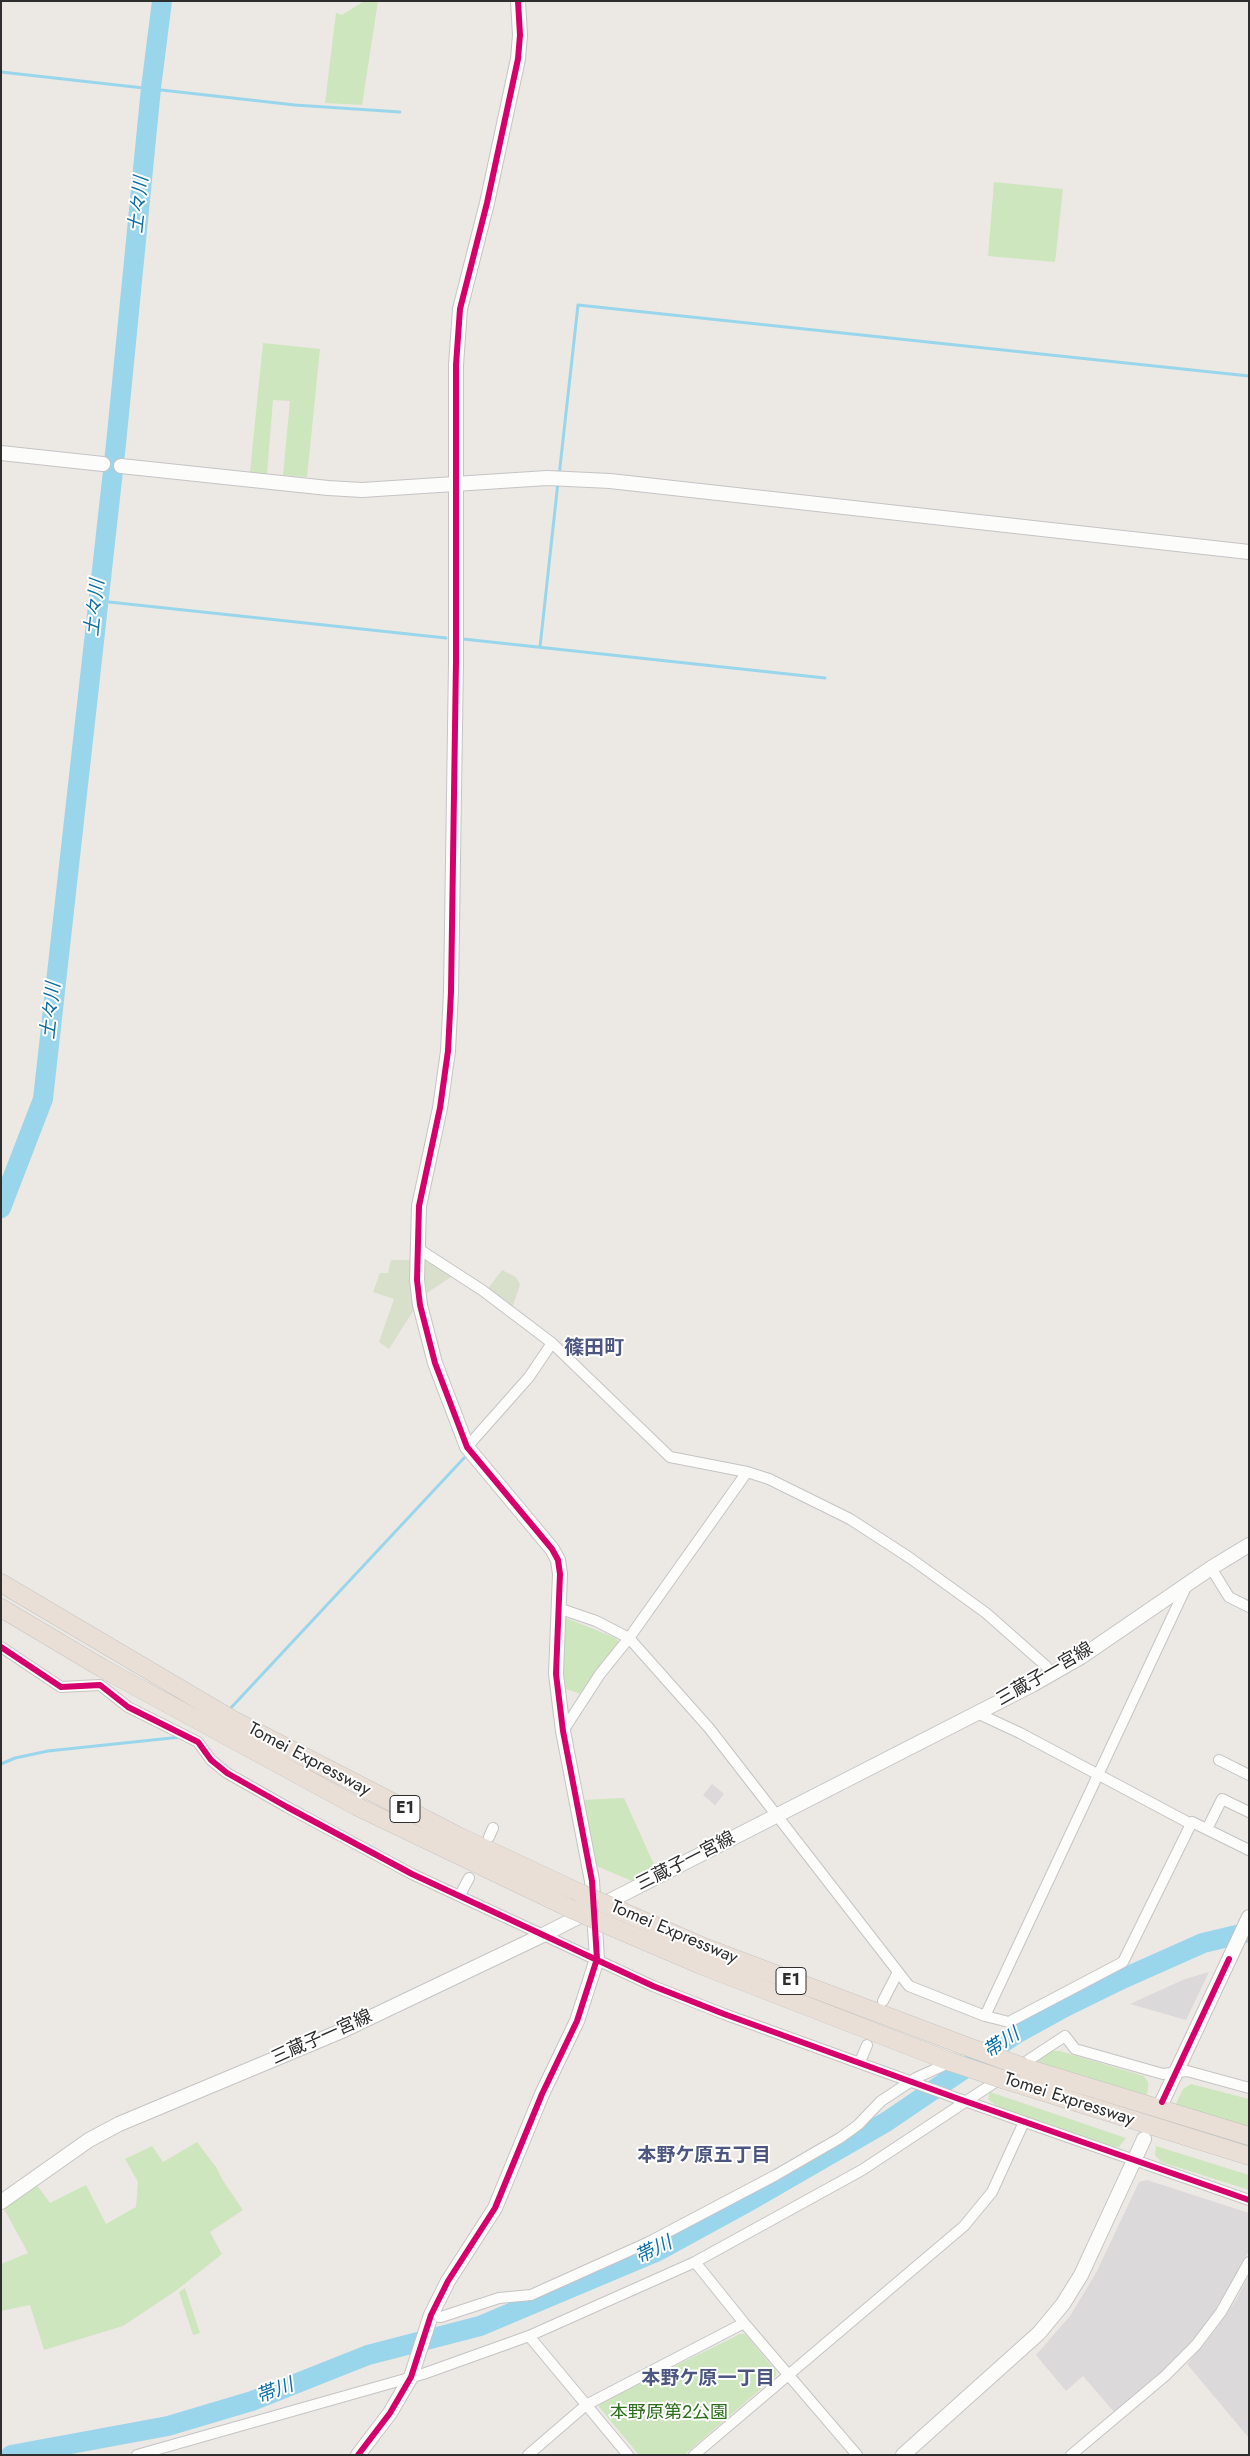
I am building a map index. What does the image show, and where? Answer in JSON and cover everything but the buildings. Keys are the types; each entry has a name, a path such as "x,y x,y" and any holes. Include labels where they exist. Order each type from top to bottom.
{"highway":[{"name":"Tomei Expressway","path":"1,1583 233,1720 450,1832 580,1893 706,1948 1023,2067 1249,2136"},
{"name":"Tomei Expressway","path":"1,1608 102,1668 358,1808 612,1927 701,1966 951,2062 1249,2156"}],"street":[{"path":"358,2455 390,2413 413,2371 431,2315 448,2281 495,2208 542,2094 577,2021 597,1959 592,1881 563,1731 556,1674 560,1574 558,1560 552,1549 467,1447 435,1363 420,1305 419,1206 440,1108 448,1051 451,992 456,365 460,308 487,203 518,59 520,35 518,1"},
{"path":"1,453 362,490 547,478 610,481 1249,552"},
{"path":"418,1248 482,1290 552,1343 670,1457 769,1478 850,1519 910,1558 986,1613 1046,1666 1052,1674"},
{"path":"467,1447 529,1377 552,1343"},
{"path":"563,1731 600,1674 629,1638 747,1472"},
{"name":"三蔵子一宮線","path":"1,2202 88,2140 119,2124 344,2030 543,1935 1052,1674 1211,1568 1249,1545"},
{"path":"1211,1568 1229,1597 1249,1607"},
{"path":"985,2016 1099,1776 1187,1584"},
{"path":"558,1608 596,1621 629,1638 709,1728 908,1986 985,2016 1009,2022 1123,1962 1191,1824"},
{"path":"1,1647 61,1687 100,1685 128,1707 198,1742 211,1760 227,1773 412,1874 654,1986 724,2014 963,2101 1249,2200"},
{"path":"977,1713 1020,1733 1191,1824 1192,1822 1249,1850"},
{"path":"1219,1760 1249,1775"},
{"path":"1207,1829 1222,1799 1249,1812"},
{"path":"460,1896 469,1878"},
{"path":"1162,2102 1248,1919"},
{"path":"883,2001 898,1972"},
{"path":"137,2455 150,2454 529,2336 696,2262 862,2170 963,2101 1065,2036 1076,2049 1163,2074 1187,2071 1249,2088"},
{"path":"860,2062 867,2045"},
{"path":"431,2315 442,2317 499,2298 531,2295 649,2242 776,2175 840,2138 858,2125 881,2100 951,2062"},
{"path":"694,2455 964,2226 992,2192 1024,2122"},
{"path":"903,2455 1039,2333 1063,2304 1081,2275 1144,2139"},
{"path":"696,2262 744,2323 857,2455"},
{"path":"1071,2455 1165,2376 1196,2345 1222,2312 1249,2262"},
{"path":"528,2455 586,2404 744,2323"},
{"path":"529,2336 628,2455"}],"shaded area":[{"path":"712,1784 724,1794 715,1805 703,1795"},
{"path":"1209,1972 1186,2020 1130,2004 1185,1979"},
{"path":"1147,2180 1249,2213 1249,2251 1214,2312 1199,2333 1159,2376 1114,2412 1083,2376 1066,2391 1036,2355 1070,2316 1096,2273 1139,2182"},
{"path":"1249,2275 1249,2438 1187,2364 1216,2329 1236,2300"}],"green space":[{"path":"364,1 378,1 362,105 325,103 336,13 342,15"},
{"path":"994,182 1063,189 1055,262 988,256"},
{"path":"263,343 320,349 307,477 283,475 290,401 273,400 267,474 250,472"},
{"path":"428,1258 454,1275 427,1293 422,1262"},
{"path":"391,1260 412,1260 415,1308 389,1349 379,1342 394,1299 373,1292 380,1273 388,1273"},
{"path":"502,1270 516,1277 520,1285 512,1308 487,1290"},
{"path":"566,1618 616,1638 619,1643 581,1694 563,1688 561,1672 563,1619"},
{"path":"624,1798 656,1869 632,1881 594,1865 582,1800"},
{"path":"1050,2051 1060,2051 1144,2076 1148,2082 1148,2091 1145,2097 1034,2061"},
{"path":"1191,2084 1249,2099 1249,2128 1175,2106 1183,2089"},
{"path":"990,2092 1126,2138 1119,2147 1110,2148 999,2108 988,2099"},
{"path":"197,2142 216,2167 243,2210 210,2232 222,2254 177,2290 123,2326 44,2350 30,2305 1,2311 1,2264 28,2253 3,2207 36,2184 50,2203 86,2185 106,2224 136,2207 138,2182 125,2159 152,2146 163,2162"},
{"path":"1156,2146 1249,2175 1249,2190 1161,2162 1155,2155"},
{"path":"185,2288 200,2333 193,2335 179,2292"},
{"name":"本野原第2公園","path":"740,2334 745,2334 776,2371 776,2376 684,2455 639,2455 599,2407 600,2403"}],"waterway":[{"name":"土々川","path":"1,1208 43,1099 116,444 151,88 162,1"},
{"path":"1,72 295,105 400,112"},
{"path":"559,476 578,305 1249,376"},
{"path":"540,647 558,482"},
{"path":"109,602 446,638"},
{"path":"463,639 825,678"},
{"path":"228,1711 464,1458"},
{"path":"1,1764 15,1758 48,1751 181,1737"},
{"name":"帯川","path":"11,2455 168,2426 252,2401 368,2355 480,2326 658,2251 886,2122 1016,2034 1065,2007 1203,1943 1249,1932"}],"cycle path":[{"path":"358,2455 390,2413 411,2377 431,2315 448,2281 495,2208 542,2094 577,2021 597,1959 592,1881 563,1731 556,1674 560,1574 558,1560 552,1549 467,1447 435,1363 420,1305 417,1280 419,1206 440,1108 448,1051 451,992 456,662 456,365 460,309 487,203 518,59 520,35 518,1"},
{"path":"1,1647 61,1687 100,1685 128,1707 198,1742 211,1760 227,1773 287,1807 412,1874 653,1986 724,2014 959,2099 1249,2200"},
{"path":"1162,2102 1229,1959"}],"district":[{"name":"篠田町","path":"594,1349"},
{"name":"本野ケ原五丁目","path":"704,2156"},
{"name":"本野ケ原一丁目","path":"708,2379"}]}
